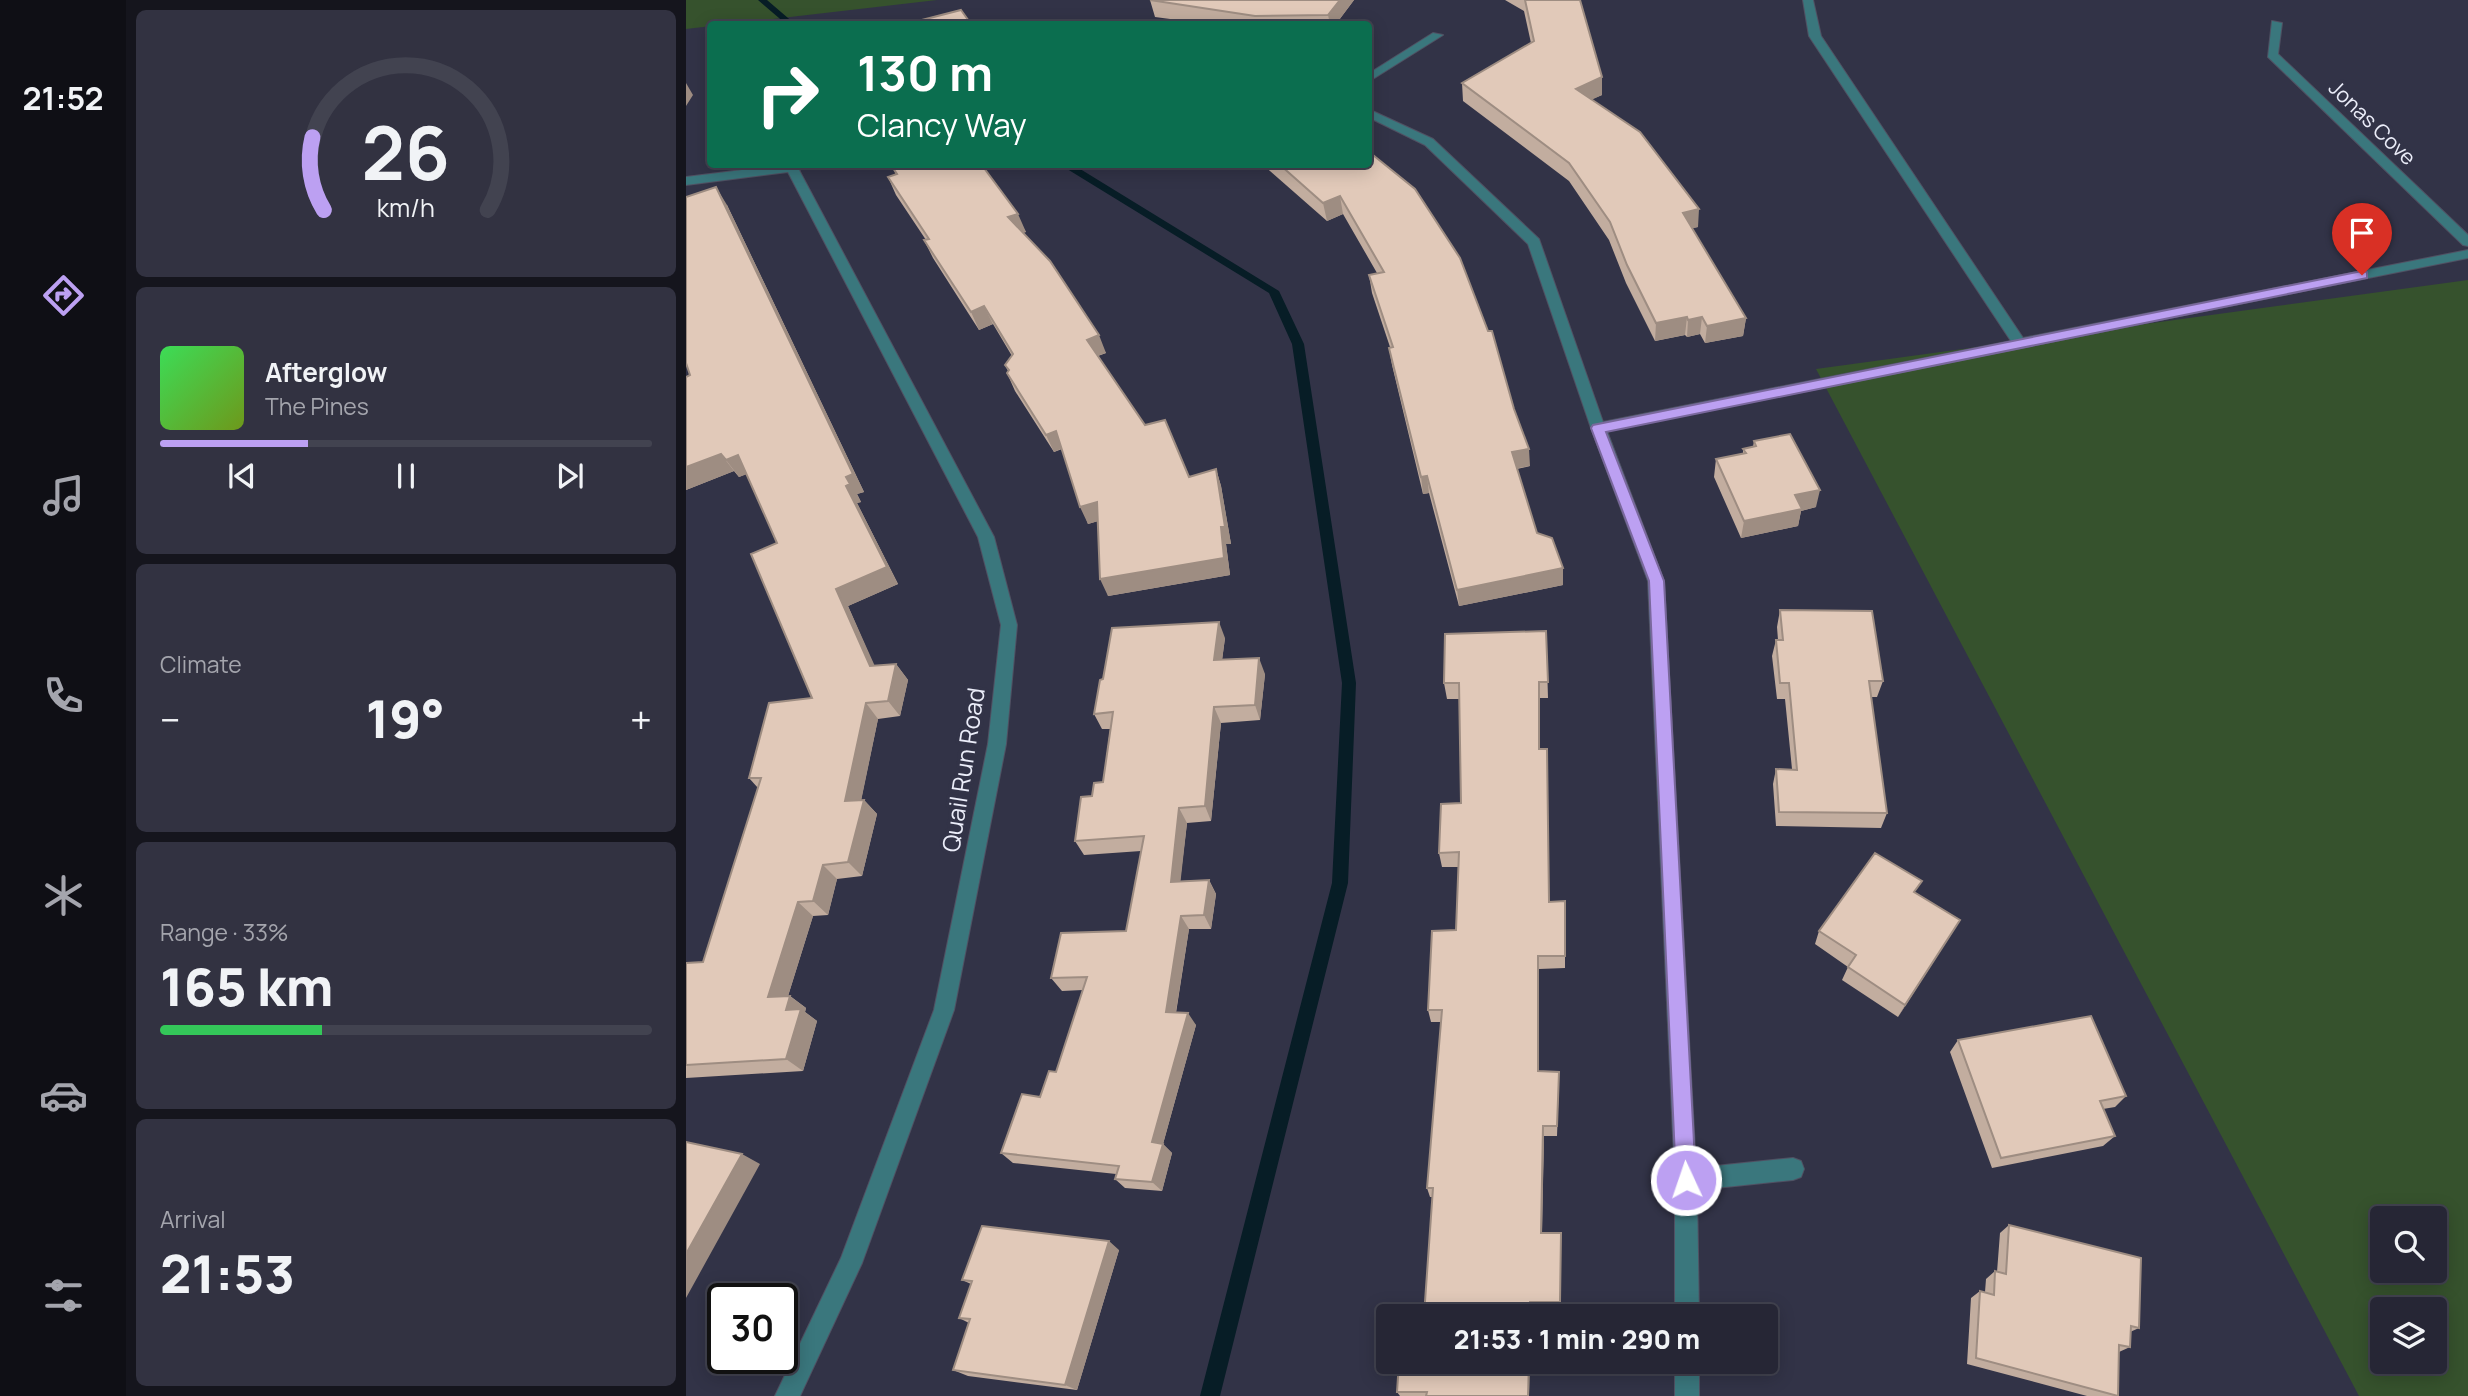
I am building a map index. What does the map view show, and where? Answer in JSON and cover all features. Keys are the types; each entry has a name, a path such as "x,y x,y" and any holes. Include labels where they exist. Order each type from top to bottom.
{"street":[{"path":"1808,0 1815,36 2020,344"},
{"name":"Jonas Cove","path":"2276,23 2272,55 2468,242"},
{"path":"1372,77 1437,36"},
{"path":"1372,114 1429,142 1534,242 1598,428 1656,581 1686,1180 1687,1304"},
{"path":"686,181 790,168"},
{"name":"Quail Run Road","path":"787,1396 851,1263 944,1010 997,744 1009,625 986,537 799,168"},
{"path":"1598,428 2468,254"},
{"path":"1686,1180 1793,1169"},
{"path":"1687,1374 1688,1396"}],"green space":[{"path":"686,0 937,0 755,21 707,21 707,27 686,29"},
{"path":"2468,280 2468,1396 2359,1396 1816,369"}],"building":[{"path":"1150,0 1340,0 1328,15 1255,16"},
{"path":"1525,0 1580,0 1602,77 1576,89 1640,132 1699,209 1683,213 1746,318 1707,326 1702,317 1656,323 1627,265 1610,222 1569,163 1462,83 1534,41"},
{"path":"961,10 969,21 922,20"},
{"path":"1372,154 1415,189 1460,258 1488,331 1492,331 1514,409 1529,449 1512,452 1537,533 1552,538 1563,568 1457,590 1427,476 1421,477 1389,348 1393,347 1369,275 1384,272 1340,196 1323,203 1284,168 1372,168"},
{"path":"893,168 984,168 1018,214 1008,217 1050,261 1099,335 1087,340 1145,425 1165,420 1189,477 1216,469 1225,527 1221,527 1224,558 1100,579 1097,502 1080,507 1056,431 1046,435 1007,373 1009,370 1005,365 1013,354 984,306 971,312 924,240 929,239 888,177 897,174"},
{"path":"716,187 853,474 846,477 850,484 846,486 887,567 836,589 870,666 896,664 888,701 866,703 845,801 864,800 848,862 823,865 813,901 798,902 768,997 790,996 786,1010 801,1009 786,1059 686,1065 686,963 703,962 761,778 749,778 769,703 812,698 751,554 777,543 738,455 726,460 721,454 686,467 686,377 690,375 686,363 686,197"},
{"path":"1790,434 1820,490 1795,495 1802,509 1744,521 1716,459 1746,453 1743,449 1756,446 1754,441"},
{"path":"1780,610 1872,611 1883,681 1869,681 1887,813 1779,812 1776,769 1797,770 1789,683 1780,683 1776,640 1783,640"},
{"path":"1219,622 1214,660 1259,658 1255,705 1214,707 1205,806 1179,808 1171,882 1209,880 1204,915 1181,916 1166,1012 1188,1013 1152,1142 1163,1144 1152,1182 1115,1179 1119,1166 1001,1153 1022,1094 1040,1097 1049,1071 1056,1072 1087,977 1051,978 1061,933 1126,931 1144,836 1075,841 1081,797 1092,796 1094,783 1103,782 1113,712 1094,714 1112,628"},
{"path":"1546,631 1548,682 1539,682 1539,749 1547,749 1549,902 1565,901 1565,956 1538,956 1538,1071 1559,1072 1557,1126 1543,1126 1541,1233 1561,1233 1560,1302 1425,1304 1433,1188 1427,1188 1442,1010 1428,1010 1432,931 1456,930 1459,852 1439,853 1441,804 1461,803 1459,683 1444,683 1445,634"},
{"path":"1875,853 1922,881 1914,892 1960,920 1905,1005 1848,967 1856,955 1819,931"},
{"path":"2091,1016 2126,1096 2100,1101 2115,1136 2001,1158 1958,1040"},
{"path":"686,1142 742,1154 686,1254"},
{"path":"2009,1225 2141,1258 2139,1328 2131,1326 2130,1347 2119,1345 2118,1396 1976,1358 1980,1291 1994,1295 1995,1271 2006,1274"},
{"path":"982,1226 1109,1241 1065,1385 953,1370 970,1319 959,1318 972,1281 962,1280"},
{"path":"1398,1374 1529,1374 1528,1396 1426,1396 1427,1392 1397,1392"}],"waterway":[{"path":"762,0 787,21"},
{"path":"1071,168 1274,291 1298,344 1349,683 1340,883 1210,1396"}],"route":[{"path":"1686,1180 1656,581 1598,428 2362,275"}]}
